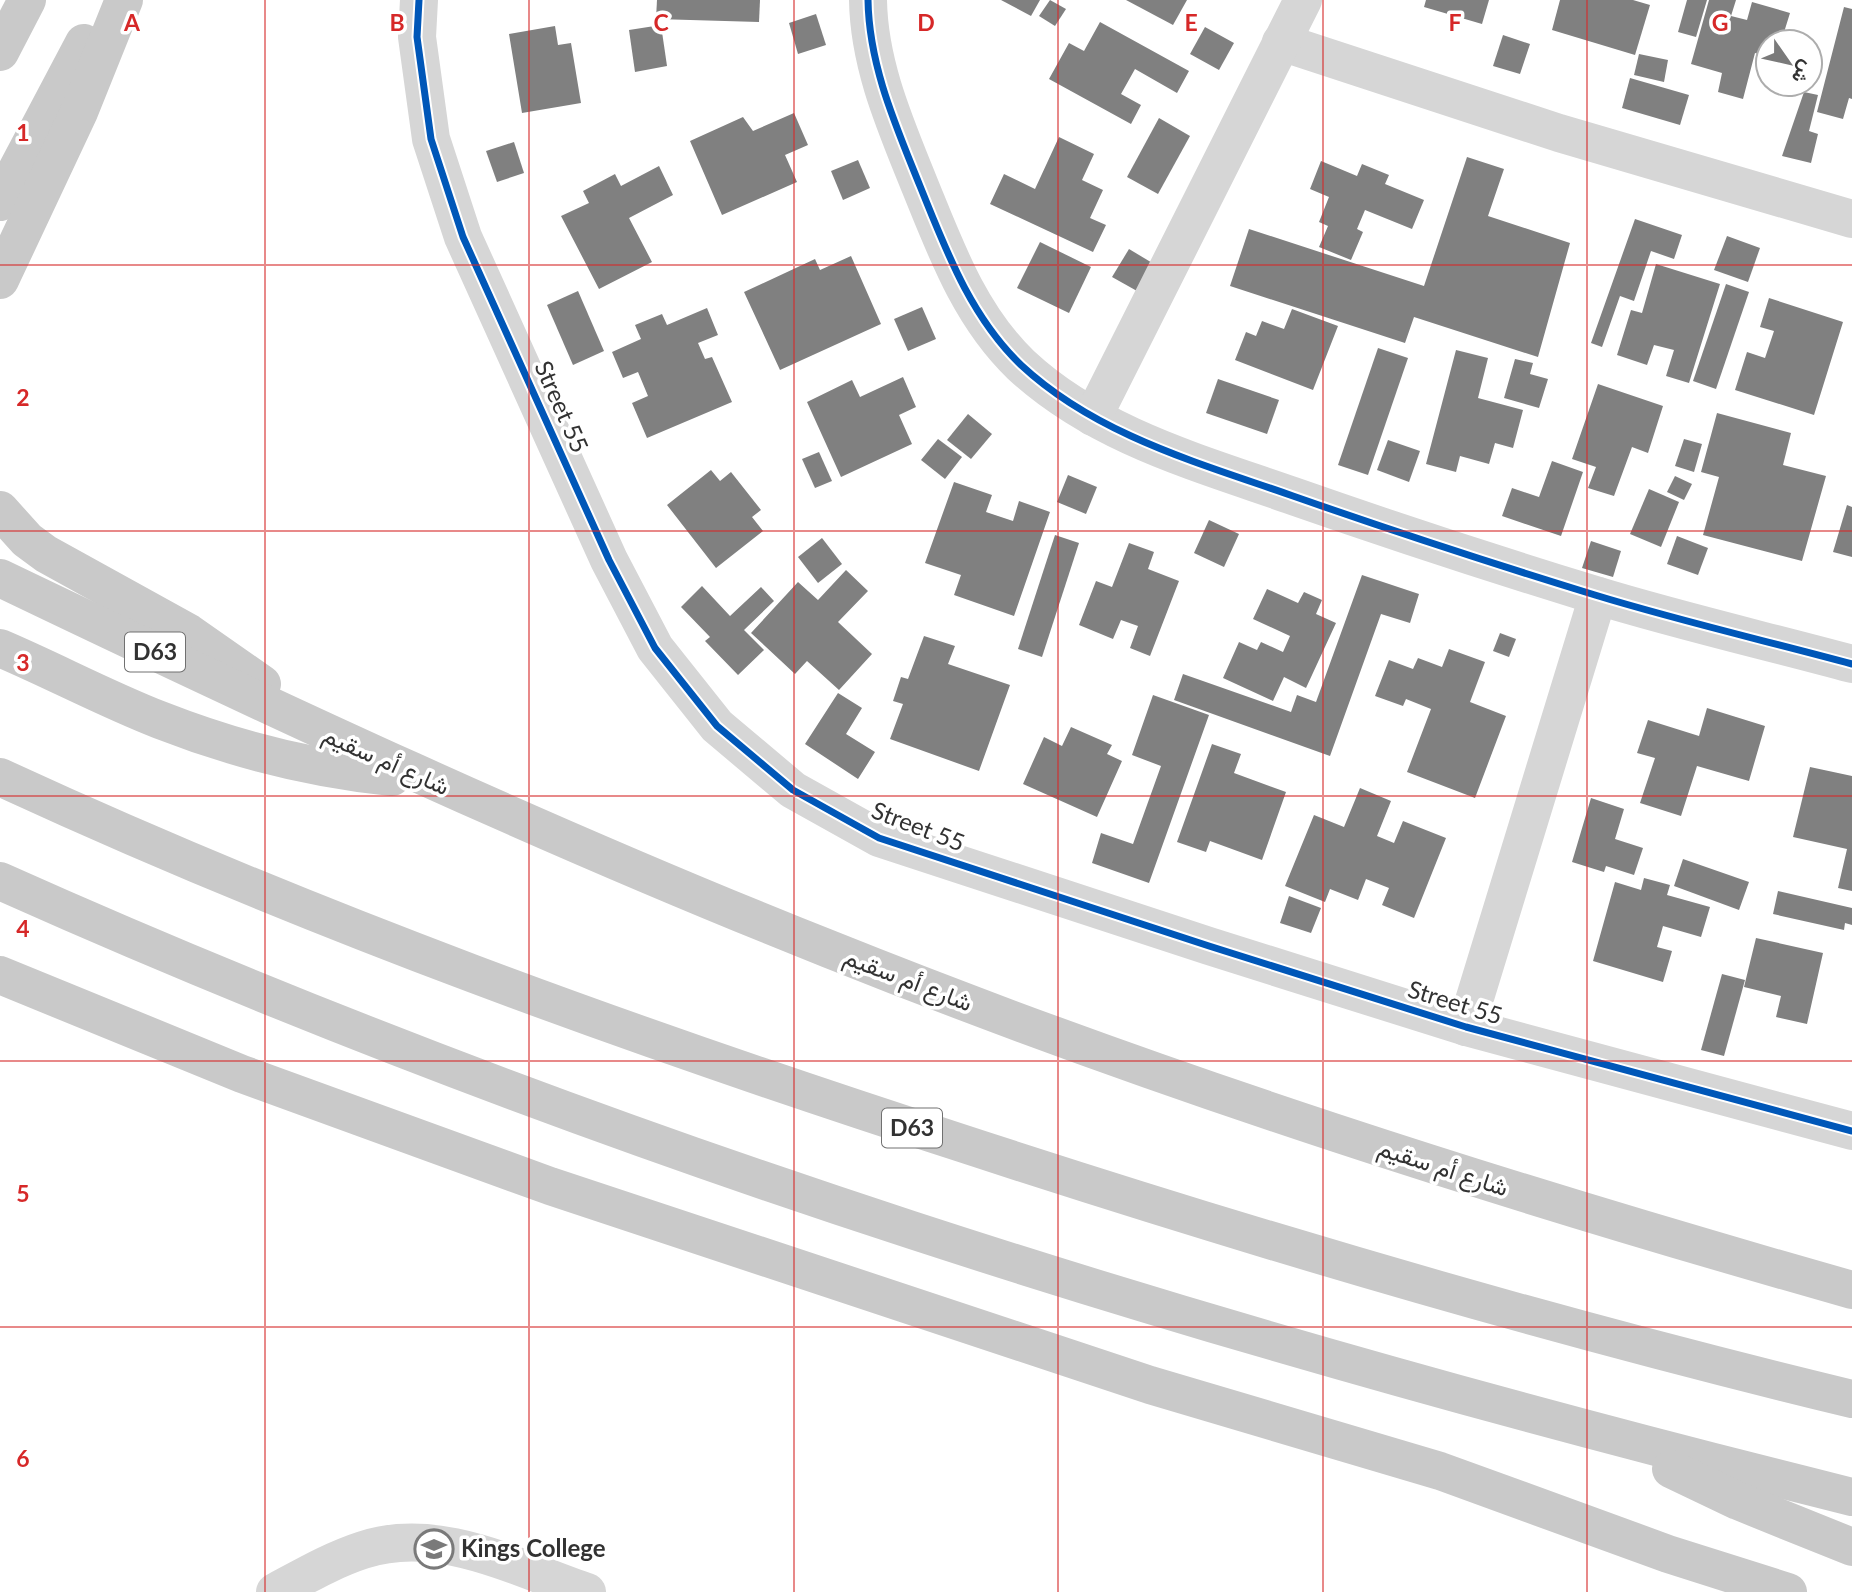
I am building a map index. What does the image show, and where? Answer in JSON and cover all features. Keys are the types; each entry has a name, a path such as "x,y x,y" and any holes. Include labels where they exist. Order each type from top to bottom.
{"main road":[{"path":"0,52 27,0"},
{"path":"0,202 106,0"},
{"path":"0,280 74,124 124,0"},
{"path":"0,510 27,540 46,554 189,633 252,676 311,727"},
{"name":"شارع أم سقيم","path":"0,578 429,781 819,946 1246,1104 1740,1259 1852,1290"},
{"path":"0,648 123,705 213,739 320,766 429,781"},
{"name":"D63","path":"0,777 208,868 394,944 720,1064 1141,1202 1346,1265 1553,1324 1852,1399"},
{"path":"0,881 375,1038 753,1178 1165,1311 1381,1374 1610,1437 1852,1497"},
{"path":"0,975 90,1013 383,1127 563,1190 1137,1381 1440,1471 1668,1554 1788,1592"},
{"path":"0,999 90,1013"},
{"path":"1740,1259 1852,1272"},
{"path":"1610,1437 1738,1501 1852,1547"}],"street":[{"name":"Street 55","path":"419,0 417,37 431,139 463,237 609,560 649,637 717,726 793,790 879,838 1466,1027 1852,1131"},
{"path":"869,0 874,55 887,104 967,295 992,332 1021,365 1093,417 1167,453 1352,517 1598,596 1852,664"},
{"path":"1093,417 1303,0"},
{"path":"1282,42 1559,133 1852,219"},
{"path":"1466,1027 1598,596"},
{"path":"275,1592 362,1550 407,1542 454,1546 587,1592"}],"building":[{"path":"657,0 760,0 759,22 656,19"},
{"path":"1001,0 1040,0 1031,16"},
{"path":"1050,0 1066,9 1055,26 1039,16"},
{"path":"1126,0 1187,0 1173,25"},
{"path":"1426,0 1489,0 1482,24 1424,7"},
{"path":"1560,0 1633,0 1650,5 1635,55 1552,30"},
{"path":"1687,0 1707,0 1696,37 1678,32"},
{"path":"1709,0 1736,0 1731,16 1747,20 1752,2 1790,13 1785,28 1754,28 1754,57 1743,99 1718,92 1722,73 1691,64"},
{"path":"1844,7 1852,9 1852,99 1849,98 1843,119 1817,112 1821,98 1824,98 1824,85"},
{"path":"816,14 826,45 798,54 789,23"},
{"path":"1100,22 1189,71 1177,93 1135,69 1121,94 1141,105 1131,124 1049,79 1069,43 1084,51"},
{"path":"661,25 667,66 635,72 629,30"},
{"path":"555,26 558,45 571,43 581,103 522,113 509,34"},
{"path":"1205,27 1234,43 1219,70 1190,54"},
{"path":"1503,35 1530,44 1520,74 1493,66"},
{"path":"1639,54 1668,60 1664,82 1634,75"},
{"path":"1630,78 1689,95 1680,125 1622,108"},
{"path":"1802,98 1817,98 1809,131 1818,134 1811,163 1782,156"},
{"path":"794,113 808,145 785,155 797,182 722,215 690,141 743,117 753,131"},
{"path":"1159,118 1190,136 1158,194 1127,177"},
{"path":"1059,137 1094,154 1082,180 1103,190 1090,218 1106,225 1093,252 990,204 1004,174 1035,189"},
{"path":"514,142 524,173 497,182 486,151"},
{"path":"1467,157 1504,169 1488,216 1570,243 1538,357 1414,317 1405,343 1230,286 1249,229 1424,286"},
{"path":"858,160 870,188 843,200 831,171"},
{"path":"1321,161 1357,176 1362,164 1389,175 1385,184 1424,200 1412,229 1365,210 1357,229 1363,232 1351,260 1319,247 1328,226 1319,222 1329,197 1310,189"},
{"path":"659,166 673,195 629,218 652,262 599,289 561,216 589,203 583,191 615,174 621,186"},
{"path":"1635,219 1682,235 1674,259 1651,251 1634,301 1620,296 1602,347 1591,343"},
{"path":"1727,236 1760,248 1748,282 1714,270"},
{"path":"1040,242 1091,267 1069,313 1017,288"},
{"path":"1129,249 1154,264 1137,291 1112,277"},
{"path":"851,256 881,324 780,370 744,292 815,259 820,270"},
{"path":"1656,264 1720,284 1689,383 1666,376 1674,350 1654,345 1647,365 1617,355 1631,310 1642,313"},
{"path":"1726,284 1749,292 1716,389 1693,381"},
{"path":"578,291 604,351 573,365 547,305"},
{"path":"1769,298 1843,322 1814,415 1735,390 1747,352 1765,358 1774,331 1760,327"},
{"path":"922,307 936,339 908,351 894,319"},
{"path":"707,308 718,335 698,343 705,359 712,357 732,402 647,438 632,403 648,396 638,372 623,378 612,352 641,339 635,325 662,314 667,325"},
{"path":"1292,309 1338,326 1313,390 1235,360 1246,332 1256,336 1262,321 1284,329"},
{"path":"1378,348 1408,358 1368,475 1338,465"},
{"path":"1456,350 1488,358 1478,398 1523,410 1513,448 1495,443 1489,464 1460,456 1456,472 1426,464"},
{"path":"1515,359 1533,363 1530,374 1548,379 1539,408 1504,398"},
{"path":"903,377 916,407 899,415 912,444 841,477 807,402 852,380 860,397"},
{"path":"1218,379 1279,400 1267,434 1206,413"},
{"path":"1598,384 1663,406 1648,453 1632,447 1614,496 1588,488 1596,467 1572,459"},
{"path":"1717,413 1791,433 1783,465 1826,476 1802,561 1703,535 1719,477 1701,472"},
{"path":"968,414 992,434 971,459 947,440"},
{"path":"938,439 962,457 945,479 921,460"},
{"path":"1684,439 1702,444 1694,472 1675,466"},
{"path":"1388,440 1420,451 1409,482 1377,470"},
{"path":"819,452 832,481 815,488 802,459"},
{"path":"1552,461 1583,472 1561,536 1502,516 1512,488 1539,497"},
{"path":"711,470 720,481 731,472 761,510 752,517 763,531 716,568 667,505"},
{"path":"1068,475 1097,487 1086,514 1057,502"},
{"path":"1675,476 1692,484 1684,500 1667,492"},
{"path":"954,482 992,495 986,512 1013,521 1019,501 1050,512 1014,616 954,595 961,575 925,563"},
{"path":"1649,489 1679,502 1661,547 1630,534"},
{"path":"1847,505 1852,507 1852,557 1833,552"},
{"path":"1209,520 1239,534 1224,567 1194,553"},
{"path":"1055,535 1079,543 1042,657 1018,649"},
{"path":"1677,536 1708,548 1698,575 1667,564"},
{"path":"822,538 842,564 818,583 798,557"},
{"path":"1591,541 1621,551 1613,577 1582,568"},
{"path":"1129,543 1154,552 1148,569 1179,581 1150,656 1130,648 1138,626 1121,620 1113,639 1079,625 1096,581 1112,587"},
{"path":"846,570 868,591 838,622 872,654 839,690 807,661 795,674 751,633 798,582 818,600"},
{"path":"1362,575 1419,594 1410,623 1381,614 1330,756 1174,700 1183,674 1291,712 1297,695 1316,702"},
{"path":"702,586 730,616 761,587 774,601 744,630 764,650 738,675 705,641 710,637 681,607"},
{"path":"1267,589 1298,603 1304,592 1322,600 1316,614 1336,623 1306,688 1284,677 1273,701 1223,678 1239,642 1257,650 1261,642 1283,652 1290,636 1253,619"},
{"path":"1500,633 1516,639 1509,657 1493,651"},
{"path":"924,636 955,646 948,664 1010,685 979,771 890,739 903,704 893,701 901,677 908,679"},
{"path":"1449,649 1485,662 1470,702 1506,716 1475,798 1407,772 1431,709 1406,699 1403,706 1375,696 1389,660 1413,669 1418,658 1442,667"},
{"path":"838,693 862,708 846,734 875,752 858,779 805,744"},
{"path":"1153,695 1209,715 1149,883 1092,863 1101,833 1133,844 1161,766 1132,755"},
{"path":"1707,708 1765,726 1749,781 1697,766 1681,816 1640,803 1655,758 1637,753 1648,720 1699,736"},
{"path":"1071,727 1112,745 1107,754 1122,761 1097,817 1023,784 1044,737 1062,746"},
{"path":"1212,744 1241,754 1234,773 1286,792 1262,860 1210,841 1206,852 1177,842"},
{"path":"1810,767 1852,776 1852,891 1838,888 1847,849 1793,837"},
{"path":"1360,788 1391,801 1377,836 1394,843 1403,821 1446,838 1414,918 1382,905 1389,888 1366,879 1358,900 1330,889 1325,902 1285,886 1314,815 1344,827"},
{"path":"1591,798 1624,809 1615,839 1643,848 1634,875 1606,866 1604,872 1572,862"},
{"path":"1683,859 1749,882 1739,910 1674,886"},
{"path":"1644,878 1670,885 1667,895 1710,907 1701,937 1663,926 1657,947 1672,951 1663,982 1593,961 1615,882 1641,890"},
{"path":"1778,891 1852,908 1852,925 1845,923 1844,930 1773,914"},
{"path":"1289,896 1321,908 1311,933 1280,923"},
{"path":"1756,938 1823,953 1807,1024 1776,1017 1781,996 1744,987"},
{"path":"1722,974 1745,980 1724,1056 1701,1050"}],"cycle path":[{"path":"419,0 417,37 431,139 463,237 609,560 655,648 717,726 793,790 879,838 1209,946 1466,1027 1852,1131"},
{"path":"868,0 873,48 885,95 950,258 973,304 1003,346 1050,389 1115,429 1185,459 1595,595 1852,664"}],"place":[{"name":"Kings College","path":"434,1549"}]}
